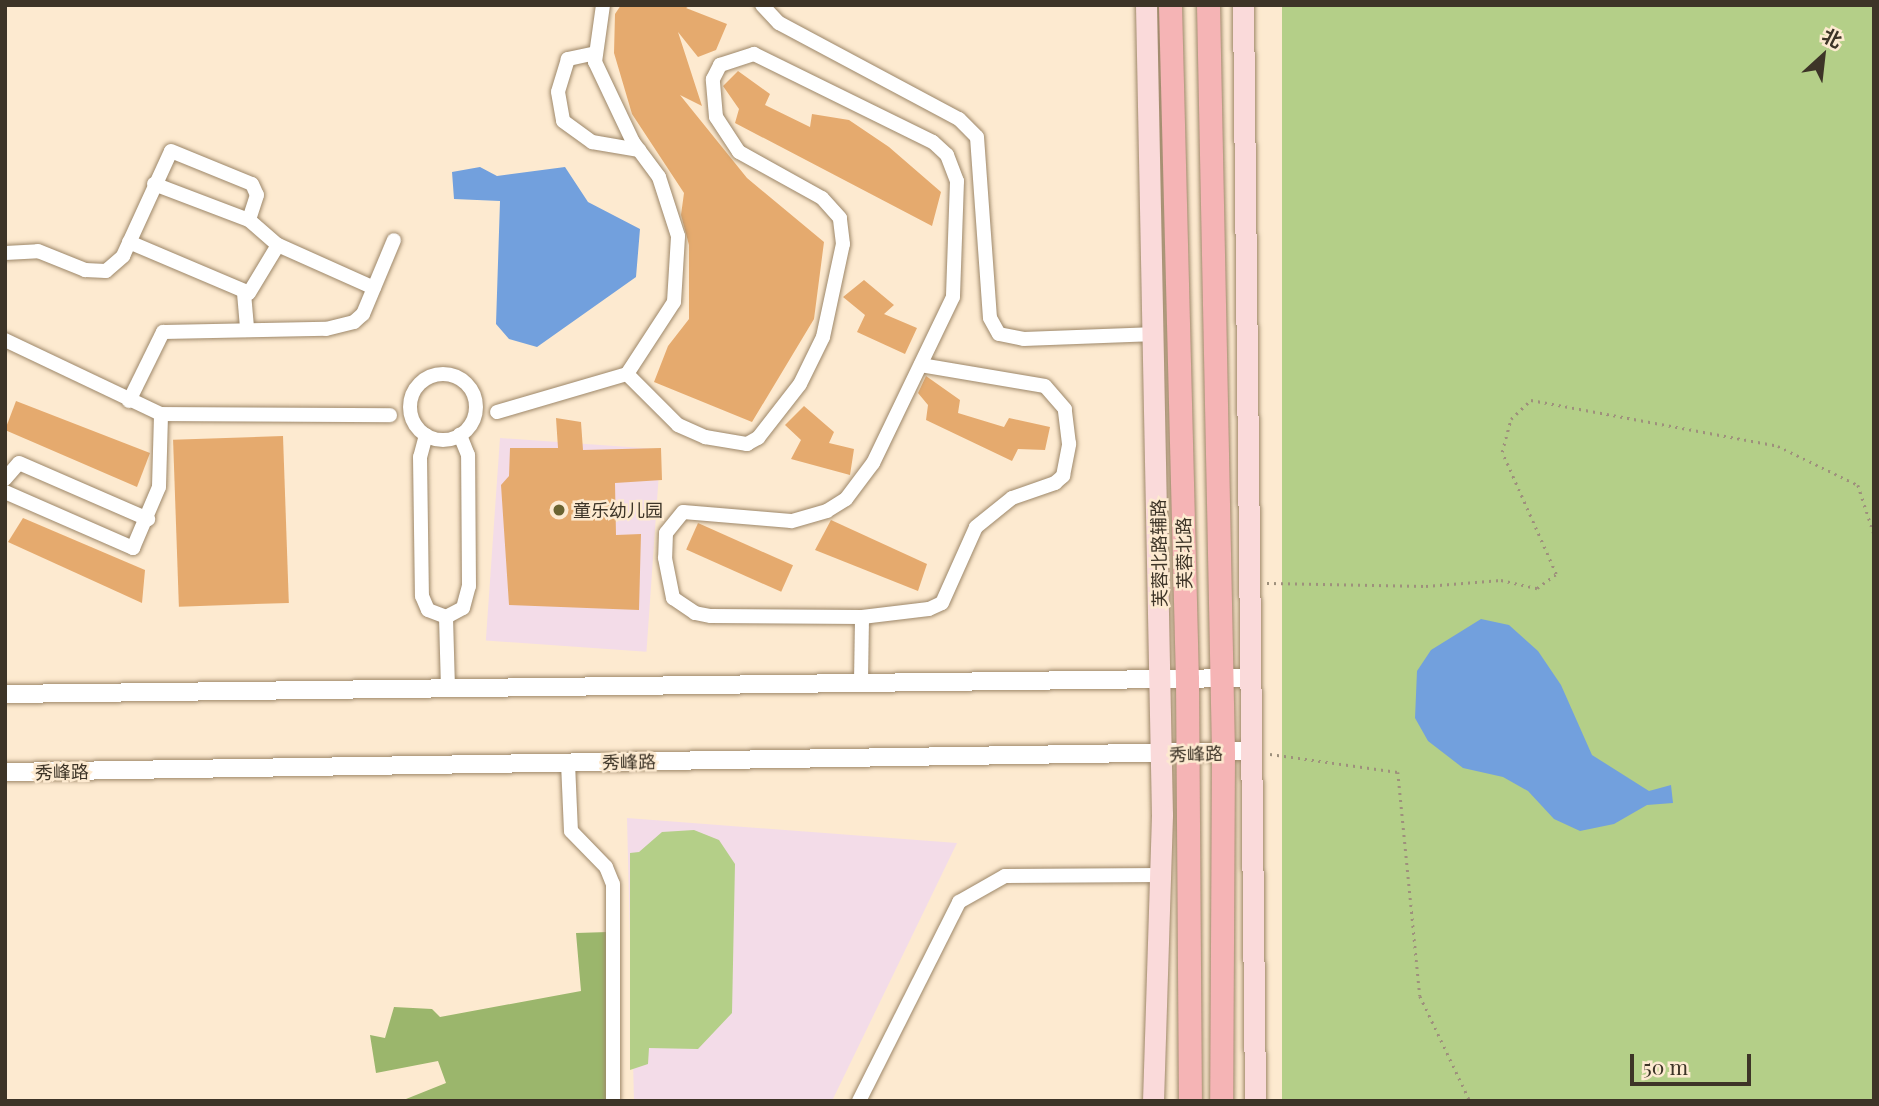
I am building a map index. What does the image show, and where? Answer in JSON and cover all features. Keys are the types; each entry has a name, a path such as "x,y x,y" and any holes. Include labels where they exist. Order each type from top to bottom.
{"main road":[{"name":"芙蓉北路辅路","path":"1146,5 1157,334 1162,755 1153,1101"},
{"name":"芙蓉北路","path":"1170,5 1187,679 1190,1101"},
{"name":"芙蓉北路","path":"1208,5 1223,753 1221,1101"},
{"path":"1243,5 1255,1101"}],"street":[{"path":"473,420 627,374 674,302 677,249 659,177 639,150 602,85 596,52 603,5"},
{"path":"762,5 779,23 959,119 977,137 990,318 999,334 1024,339 1157,334"},
{"path":"596,52 568,59 558,92 563,121 592,142 639,150"},
{"path":"627,374 678,425 705,437 747,444 758,438 800,384 823,337 844,244 840,218 822,198 739,152 716,117 713,79 720,65 754,54 933,142 955,166 953,297 873,463 846,499 827,511 791,521 682,512 666,533 669,588 695,613 862,617 936,607 976,527 991,510 1055,483 1066,465 1065,409 1045,386 952,374 921,365"},
{"path":"5,253 38,251 94,272 117,264 167,154 184,153 252,184 257,195 248,220"},
{"path":"154,184 248,220 278,245 374,288"},
{"path":"129,401 163,332 341,328 363,314 394,240"},
{"path":"129,242 244,293 254,289 278,245"},
{"path":"244,293 247,330"},
{"path":"5,340 161,414 390,415 415,424 426,435 440,440 460,435 473,420 476,403 465,383 443,374 422,382 411,402 390,415"},
{"path":"411,402 415,424"},
{"path":"476,403 498,412"},
{"path":"5,492 125,549 138,544 159,487 161,414"},
{"path":"426,435 420,457 422,596 428,610 446,617 463,608 469,586 468,454 460,435"},
{"path":"5,479 10,467 19,463 148,519"},
{"path":"446,617 448,687"},
{"path":"861,682 862,617"},
{"path":"5,694 1251,678"},
{"name":"秀峰路","path":"5,772 1162,755 1252,751"},
{"path":"568,763 571,831 606,867 613,884 613,1101"},
{"path":"859,1101 959,902 1005,876 1160,875"}],"path":[{"path":"1248,583 1426,586 1501,580 1536,588 1556,573 1502,452 1511,419 1531,400 1778,446 1857,485 1874,534"},
{"path":"1252,751 1398,772 1420,996 1471,1101"}],"shaded area":[{"name":"童乐幼儿园","path":"500,438 661,449 646,652 486,641"},
{"path":"627,818 957,843 832,1101 634,1101"}],"green space":[{"path":"1282,5 1874,5 1874,1101 1282,1101"},
{"path":"694,830 719,840 735,864 732,1013 698,1049 649,1048 648,1064 630,1070 630,853 639,852 662,832"},
{"path":"608,932 620,989 613,1101 401,1101 446,1083 438,1061 376,1073 370,1035 385,1038 394,1007 432,1009 440,1017 581,991 576,933"}],"water":[{"path":"480,167 497,176 565,167 588,202 640,229 636,277 537,347 509,339 496,324 500,201 454,199 452,172"},
{"path":"1481,619 1509,625 1538,651 1561,685 1592,755 1649,791 1671,785 1673,803 1647,805 1614,824 1580,831 1554,819 1528,791 1503,777 1463,768 1428,741 1415,718 1417,671 1431,650"}],"building":[{"path":"621,5 691,5 686,8 727,24 716,50 698,57 678,32 702,106 680,95 747,178 824,242 814,319 752,422 654,382 668,346 689,319 689,245 681,215 684,193 632,114 614,53 615,14"},
{"path":"738,71 770,94 765,105 810,127 812,114 849,120 889,147 941,192 932,226 735,123 739,109 723,86"},
{"path":"864,280 894,305 884,314 917,328 905,354 857,332 865,315 843,297"},
{"path":"926,376 960,400 958,413 1004,427 1009,418 1050,427 1045,450 1018,449 1012,461 926,420 928,405 918,393"},
{"path":"16,401 150,453 137,487 5,430"},
{"path":"804,406 834,432 829,443 854,449 850,475 791,459 801,440 785,425"},
{"name":"童乐幼儿园","path":"556,418 581,422 583,450 661,448 662,480 615,483 616,535 641,534 639,610 509,605 501,485 509,476 510,448 558,448"},
{"path":"283,436 289,603 179,607 173,440"},
{"path":"23,518 145,570 142,603 8,542"},
{"path":"831,520 927,564 918,591 815,550"},
{"path":"698,523 793,565 781,592 686,549"}],"place":[{"name":"童乐幼儿园","path":"559,510"}]}
